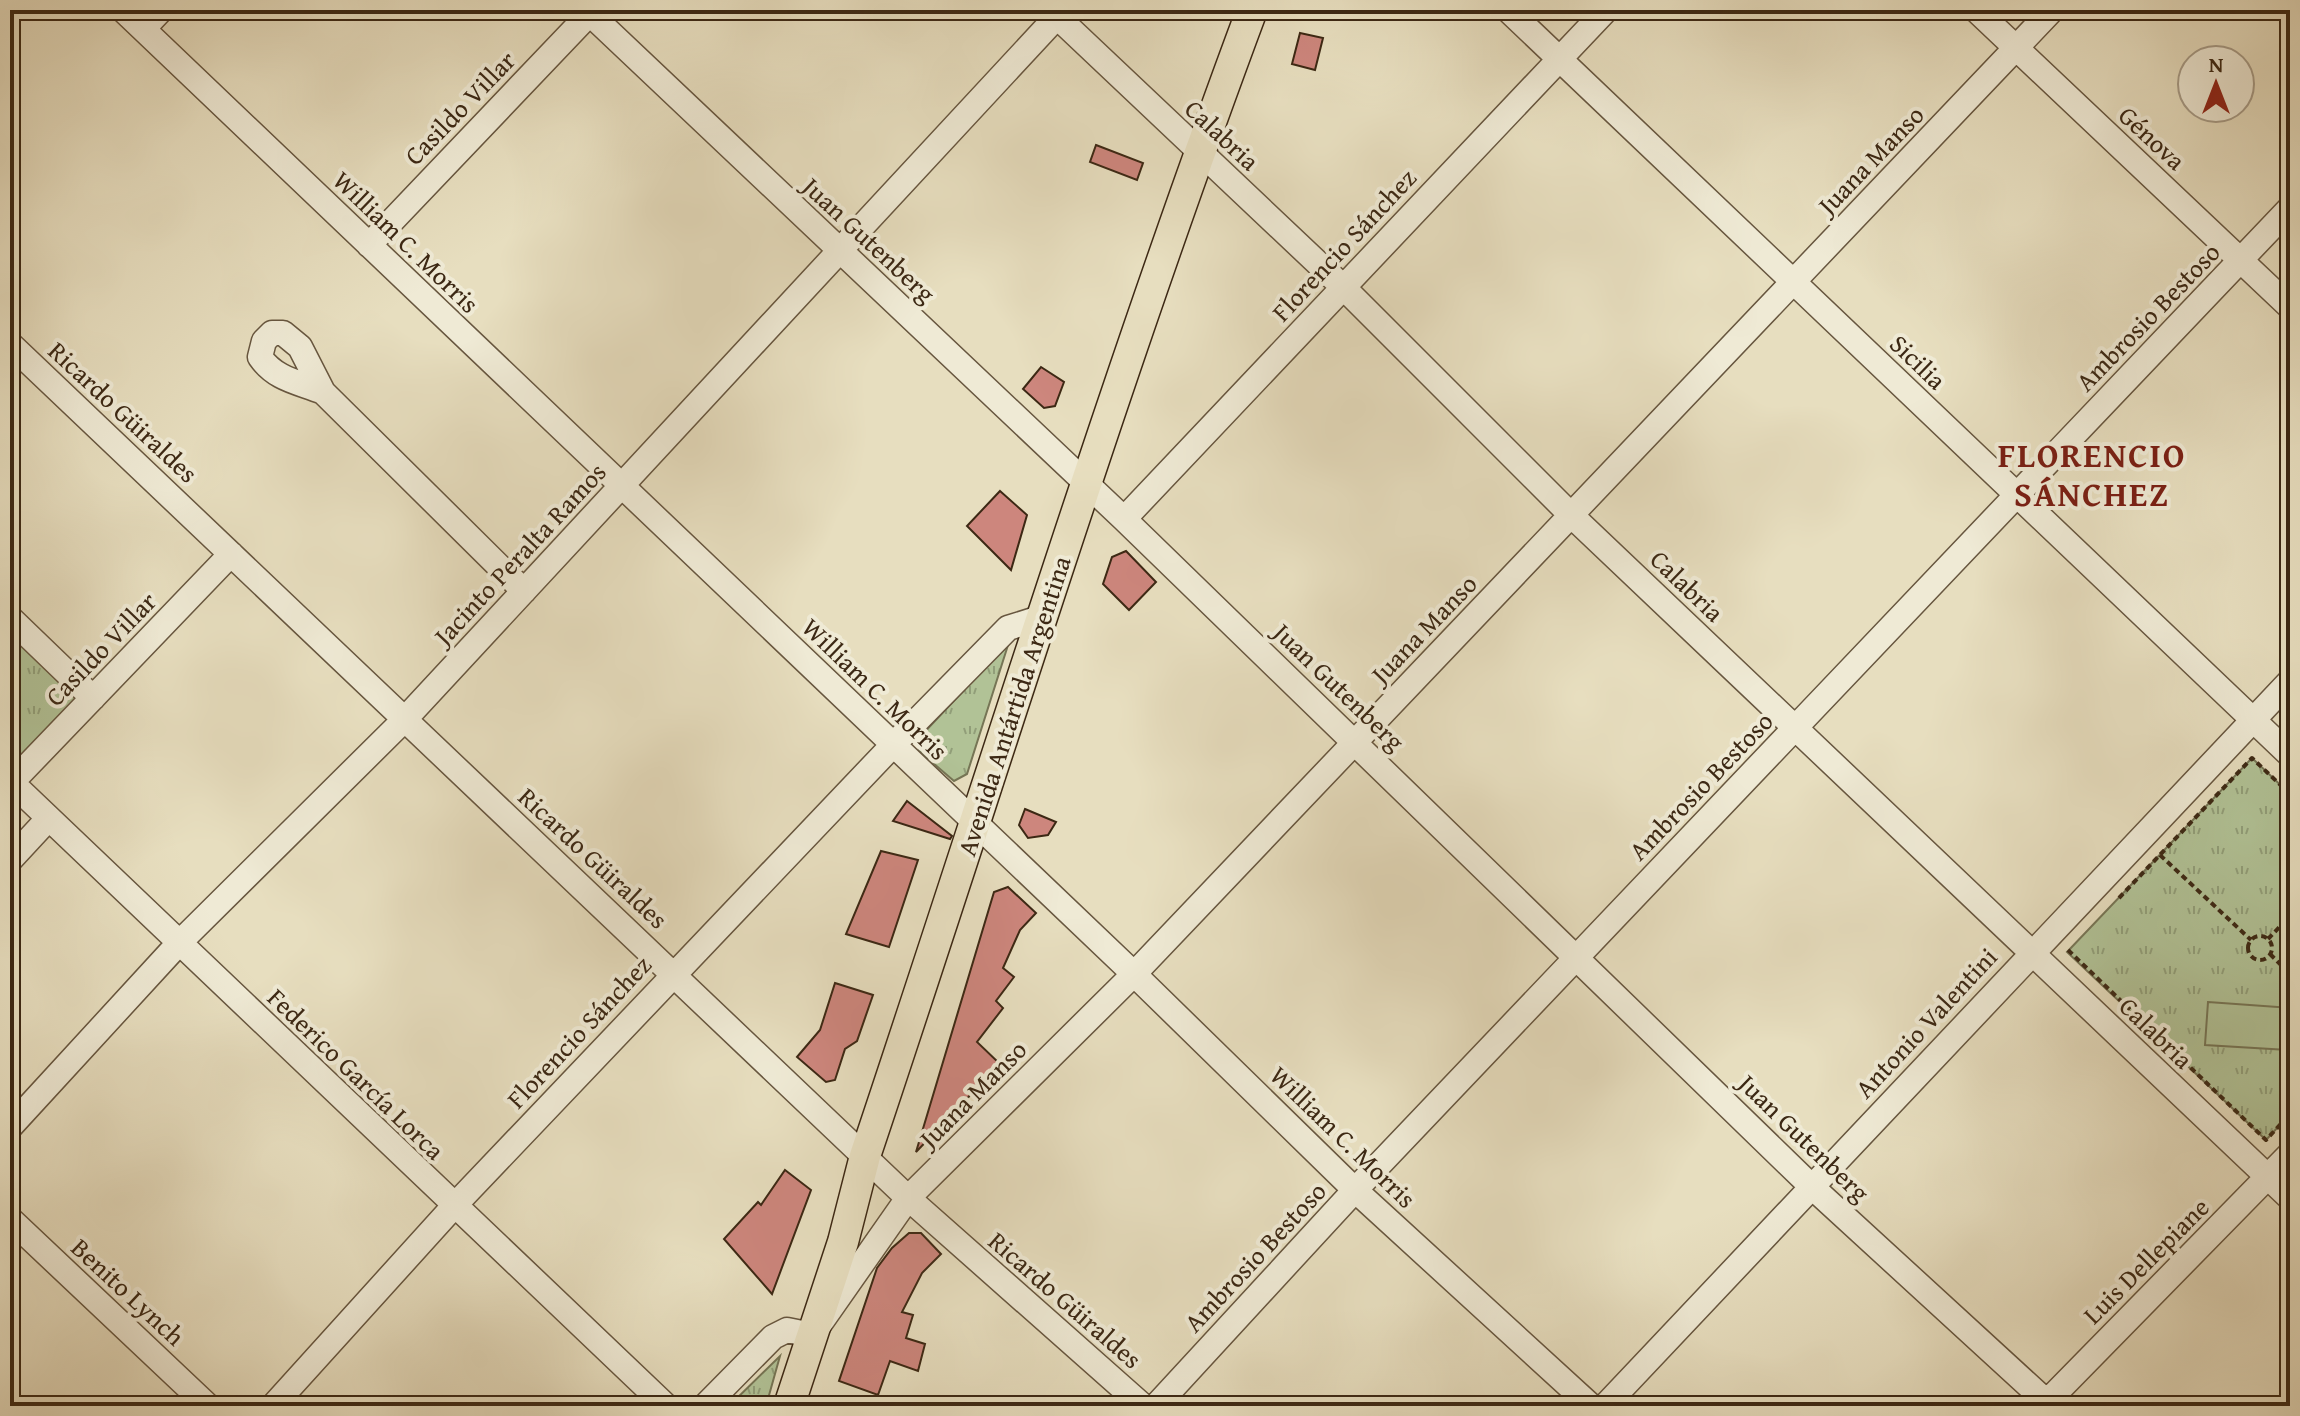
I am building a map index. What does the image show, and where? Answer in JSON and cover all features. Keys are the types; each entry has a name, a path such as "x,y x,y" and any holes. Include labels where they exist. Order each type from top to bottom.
{"main road":[{"name":"Avenida Antártida Argentina","path":"789,1406 843,1242 865,1156 1087,484 1199,152 1252,10"}],"street":[{"name":"William C. Morris","path":"123,10 1134,974 1355,1190 1591,1406"},
{"path":"143,29 161,10"},
{"name":"Sicilia","path":"1508,10 2290,755"},
{"name":"Florencio Sánchez","path":"1124,519 1606,10"},
{"name":"Génova","path":"1976,10 2290,307"},
{"name":"Juana Manso","path":"812,1335 908,1198 1134,974 2052,10"},
{"name":"Casildo Villar","path":"369,245 590,11"},
{"name":"Juan Gutenberg","path":"590,11 1355,741 1811,1186 2047,1405"},
{"name":"Calabria","path":"1057,12 1199,152 1343,287 1571,515 2290,1198"},
{"name":"Jacinto Peralta Ramos","path":"10,1127 179,943 405,719 1057,12"},
{"name":"Ambrosio Bestoso","path":"1156,1406 1355,1190 2290,208"},
{"name":"Ricardo Güiraldes","path":"10,344 908,1198 1143,1406"},
{"path":"323,392 524,591"},
{"name":"Casildo Villar","path":"11,782 231,554"},
{"name":"Florencio Sánchez","path":"273,1406 454,1206 892,746 1008,628 1043,617"},
{"path":"10,618 93,698"},
{"name":"Antonio Valentini","path":"1605,1406 2290,681"},
{"name":"Federico García Lorca","path":"11,782 666,1406"},
{"path":"10,860 48,819"},
{"name":"Luis Dellepiane","path":"2047,1405 2290,1154"},
{"name":"Benito Lynch","path":"10,1219 208,1406"},
{"path":"705,1406 773,1337 787,1330 812,1335"}],"path":[{"path":"2108,909 2252,758 2290,794"},
{"path":"2160,855 2251,940"},
{"path":"2268,939 2290,916"},
{"path":"2268,939 2258,936 2248,946 2252,957 2259,960 2270,954"},
{"path":"2268,939 2270,954 2290,974"},
{"path":"2077,941 2067,952 2266,1140 2290,1114"}],"green space":[{"path":"10,618 93,698 10,781"},
{"path":"1009,642 967,774 954,781 919,751 918,739"},
{"path":"2252,758 2290,794 2290,1114 2266,1140 2067,952"},
{"path":"2208,1002 2290,1008 2288,1050 2205,1045"},
{"path":"780,1356 766,1406 729,1406"}],"building":[{"path":"1300,33 1323,38 1315,70 1292,64"},
{"path":"1096,145 1143,163 1137,180 1090,162"},
{"path":"1041,367 1064,382 1055,406 1044,408 1023,389"},
{"path":"1000,491 1027,515 1011,570 967,526"},
{"path":"1126,551 1156,582 1129,610 1103,584 1112,557"},
{"path":"907,801 952,836 950,839 893,821"},
{"path":"1025,809 1056,822 1048,835 1028,838 1019,825"},
{"path":"881,851 918,860 889,947 846,934"},
{"path":"1008,887 1036,913 1020,930 1003,968 1014,977 996,1001 1003,1008 977,1042 1000,1064 916,1152 994,892"},
{"path":"835,983 873,995 857,1041 845,1049 835,1080 826,1082 797,1057 820,1030"},
{"path":"785,1170 811,1190 772,1294 724,1239 758,1202 761,1205"},
{"path":"909,1233 921,1233 941,1254 922,1273 902,1312 913,1315 906,1338 925,1344 918,1371 890,1361 878,1395 839,1381 877,1268 892,1248"}],"district":[{"name":"FLORENCIO SÁNCHEZ","path":"2092,474"}]}
